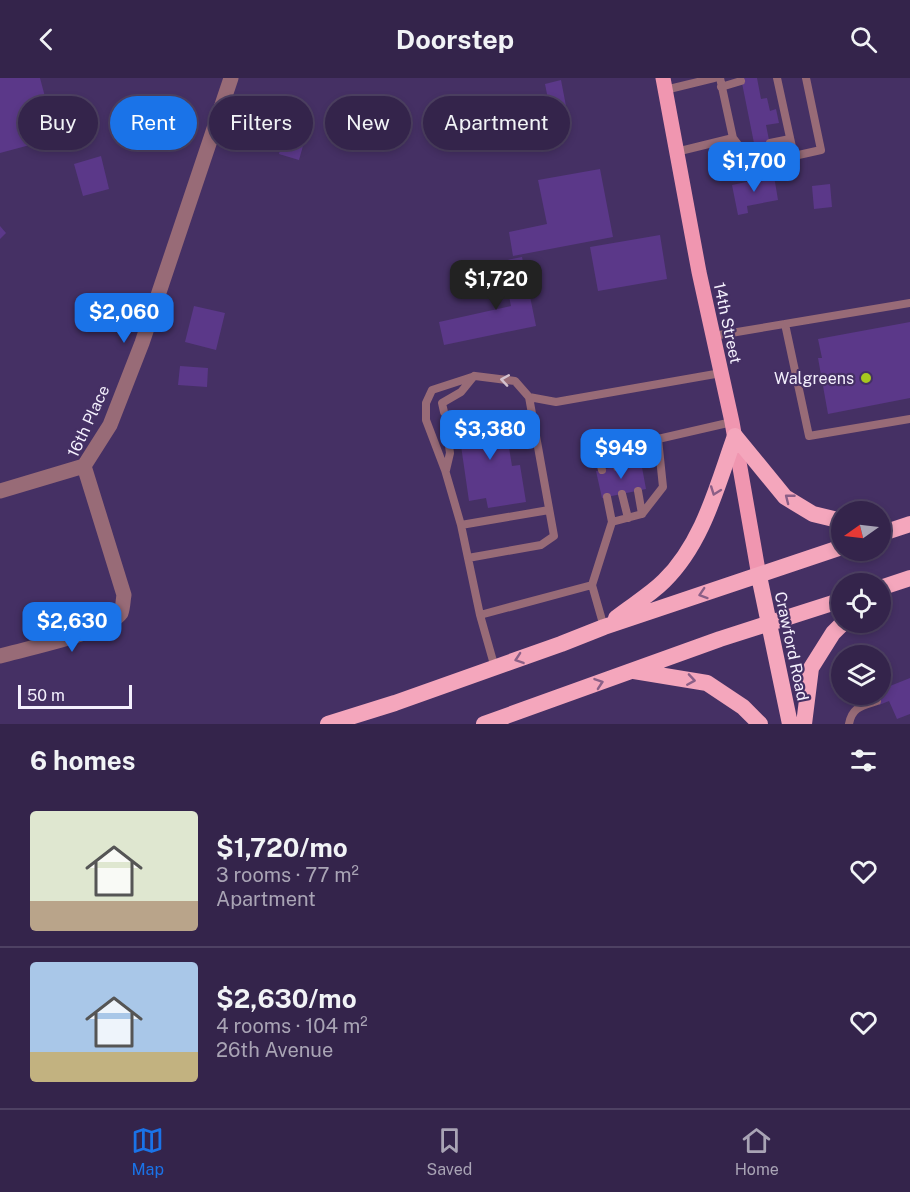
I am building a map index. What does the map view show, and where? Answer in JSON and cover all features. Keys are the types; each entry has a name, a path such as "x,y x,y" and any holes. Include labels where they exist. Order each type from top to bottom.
{"highway":[{"path":"733,429 785,497 813,514 831,518"},
{"path":"604,627 664,581 692,546 714,495 733,429"},
{"path":"891,524 907,525"},
{"path":"891,530 907,525"},
{"path":"328,724 495,668 604,627 831,551"},
{"name":"Crawford Road","path":"759,576 790,724"},
{"path":"891,585 910,578"},
{"path":"484,724 720,639 831,604"},
{"path":"804,724 812,668 833,633"},
{"path":"633,671 707,683 743,707 760,724"}],"main road":[{"name":"14th Street","path":"664,84 733,429 759,576"}],"street":[{"name":"16th Place","path":"0,656 93,631 109,623 122,611 124,595 84,466 110,425 142,343 231,78"},
{"path":"0,491 84,466"}],"lane":[{"path":"664,84 714,78"},
{"path":"777,78 794,156"},
{"path":"741,81 721,82 732,138 752,163 821,150 807,78"},
{"path":"676,152 732,138"},
{"path":"770,143 790,139"},
{"path":"741,149 754,146"},
{"path":"713,336 910,303"},
{"path":"785,324 809,436 910,418"},
{"path":"530,397 556,402 721,373"},
{"path":"444,412 442,403 461,392 475,376"},
{"path":"468,558 541,545 554,536 530,397 515,381 475,376 432,390 426,403 426,420 446,471 462,525 468,558 480,615 495,668"},
{"path":"446,423 450,453 446,471"},
{"path":"602,470 598,454 658,440 733,429"},
{"path":"612,522 642,514 663,487 658,440"},
{"path":"629,447 633,464"},
{"path":"613,451 617,467"},
{"path":"638,491 642,514"},
{"path":"622,494 628,518"},
{"path":"604,627 592,585 612,522 607,497"},
{"path":"462,525 549,510"},
{"path":"480,615 592,585"},
{"path":"849,724 851,713 865,705"}],"building":[{"path":"0,78 40,78 45,96 18,96 18,148 0,153"},
{"path":"741,78 757,78 761,99 767,98 770,111 776,109 779,123 766,125 772,155 757,158"},
{"path":"561,80 564,96 547,96 545,84"},
{"path":"280,150 302,150 299,160 279,154"},
{"path":"101,156 109,189 83,196 74,164"},
{"path":"600,169 613,237 513,256 509,232 547,224 538,180"},
{"path":"774,176 778,200 747,206 748,213 738,215 732,185"},
{"path":"830,184 832,207 814,209 812,186"},
{"path":"0,226 6,233 0,239"},
{"path":"660,235 667,279 598,291 590,247"},
{"path":"522,257 536,326 444,345 439,322 511,306 502,261"},
{"path":"194,306 225,313 216,350 185,342"},
{"name":"Walgreens","path":"910,322 910,398 828,414 818,358 822,358 818,339"},
{"path":"180,366 208,368 207,387 178,385"},
{"path":"503,411 512,466 520,465 526,502 488,508 486,498 469,501 457,418"},
{"path":"641,462 646,489 602,498 596,471"},
{"path":"910,678 910,714 897,719 891,705 891,686"}],"place":[{"name":"Walgreens","path":"866,378"}]}
